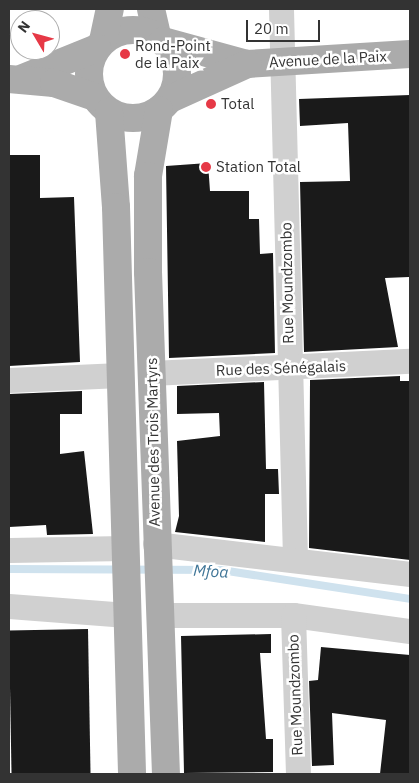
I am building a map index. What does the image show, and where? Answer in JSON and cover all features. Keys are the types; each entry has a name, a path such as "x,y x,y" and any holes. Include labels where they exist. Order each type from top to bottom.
{"main road":[{"path":"102,105 88,75 100,44 110,9"},
{"path":"15,79 54,83 102,105 143,118 164,105 177,68 160,39 151,9"},
{"path":"15,79 100,44 129,29 160,39"},
{"name":"Avenue de la Paix","path":"160,39 247,64 410,54"},
{"name":"Avenue de la Paix","path":"164,105 247,64"},
{"name":"Avenue des Trois Martyrs","path":"102,105 120,375 132,774"},
{"name":"Avenue des Trois Martyrs","path":"164,105 148,176 156,556 166,774"}],"street":[{"name":"Rue Moundzombo","path":"281,9 288,368 295,558"},
{"name":"Rue des Sénégalais","path":"151,373 410,361"},
{"path":"9,380 120,375"},
{"path":"9,550 125,558"},
{"path":"156,556 295,558 410,574"},
{"path":"9,606 127,608"},
{"path":"159,609 293,615 410,631"},
{"name":"Rue Moundzombo","path":"293,615 298,774"}],"building":[{"path":"410,95 409,277 385,278 398,347 304,352 300,182 350,181 348,123 300,126 299,99"},
{"path":"9,155 40,155 40,198 74,197 80,362 9,366"},
{"path":"208,163 210,191 249,191 249,219 259,219 260,254 273,253 275,353 169,358 166,166"},
{"path":"400,376 400,381 410,381 410,560 309,548 310,380"},
{"path":"264,382 266,469 278,469 279,494 265,494 265,542 175,532 179,516 177,441 220,436 219,413 177,414 177,386"},
{"path":"82,391 82,414 60,414 60,454 84,451 93,534 47,535 46,525 9,527 9,394"},
{"path":"88,629 91,774 12,774 9,630"},
{"path":"271,634 271,653 260,653 266,739 273,739 273,772 184,773 181,636"},
{"path":"321,647 410,655 410,774 380,774 386,720 332,713 334,765 312,766 309,681 318,680"}],"waterway":[{"name":"Mfoa","path":"9,569 221,570 410,599"}],"place":[{"name":"Rond-Point de la Paix","path":"125,54"},
{"name":"Total","path":"211,104"},
{"name":"Station Total","path":"206,167"}]}
